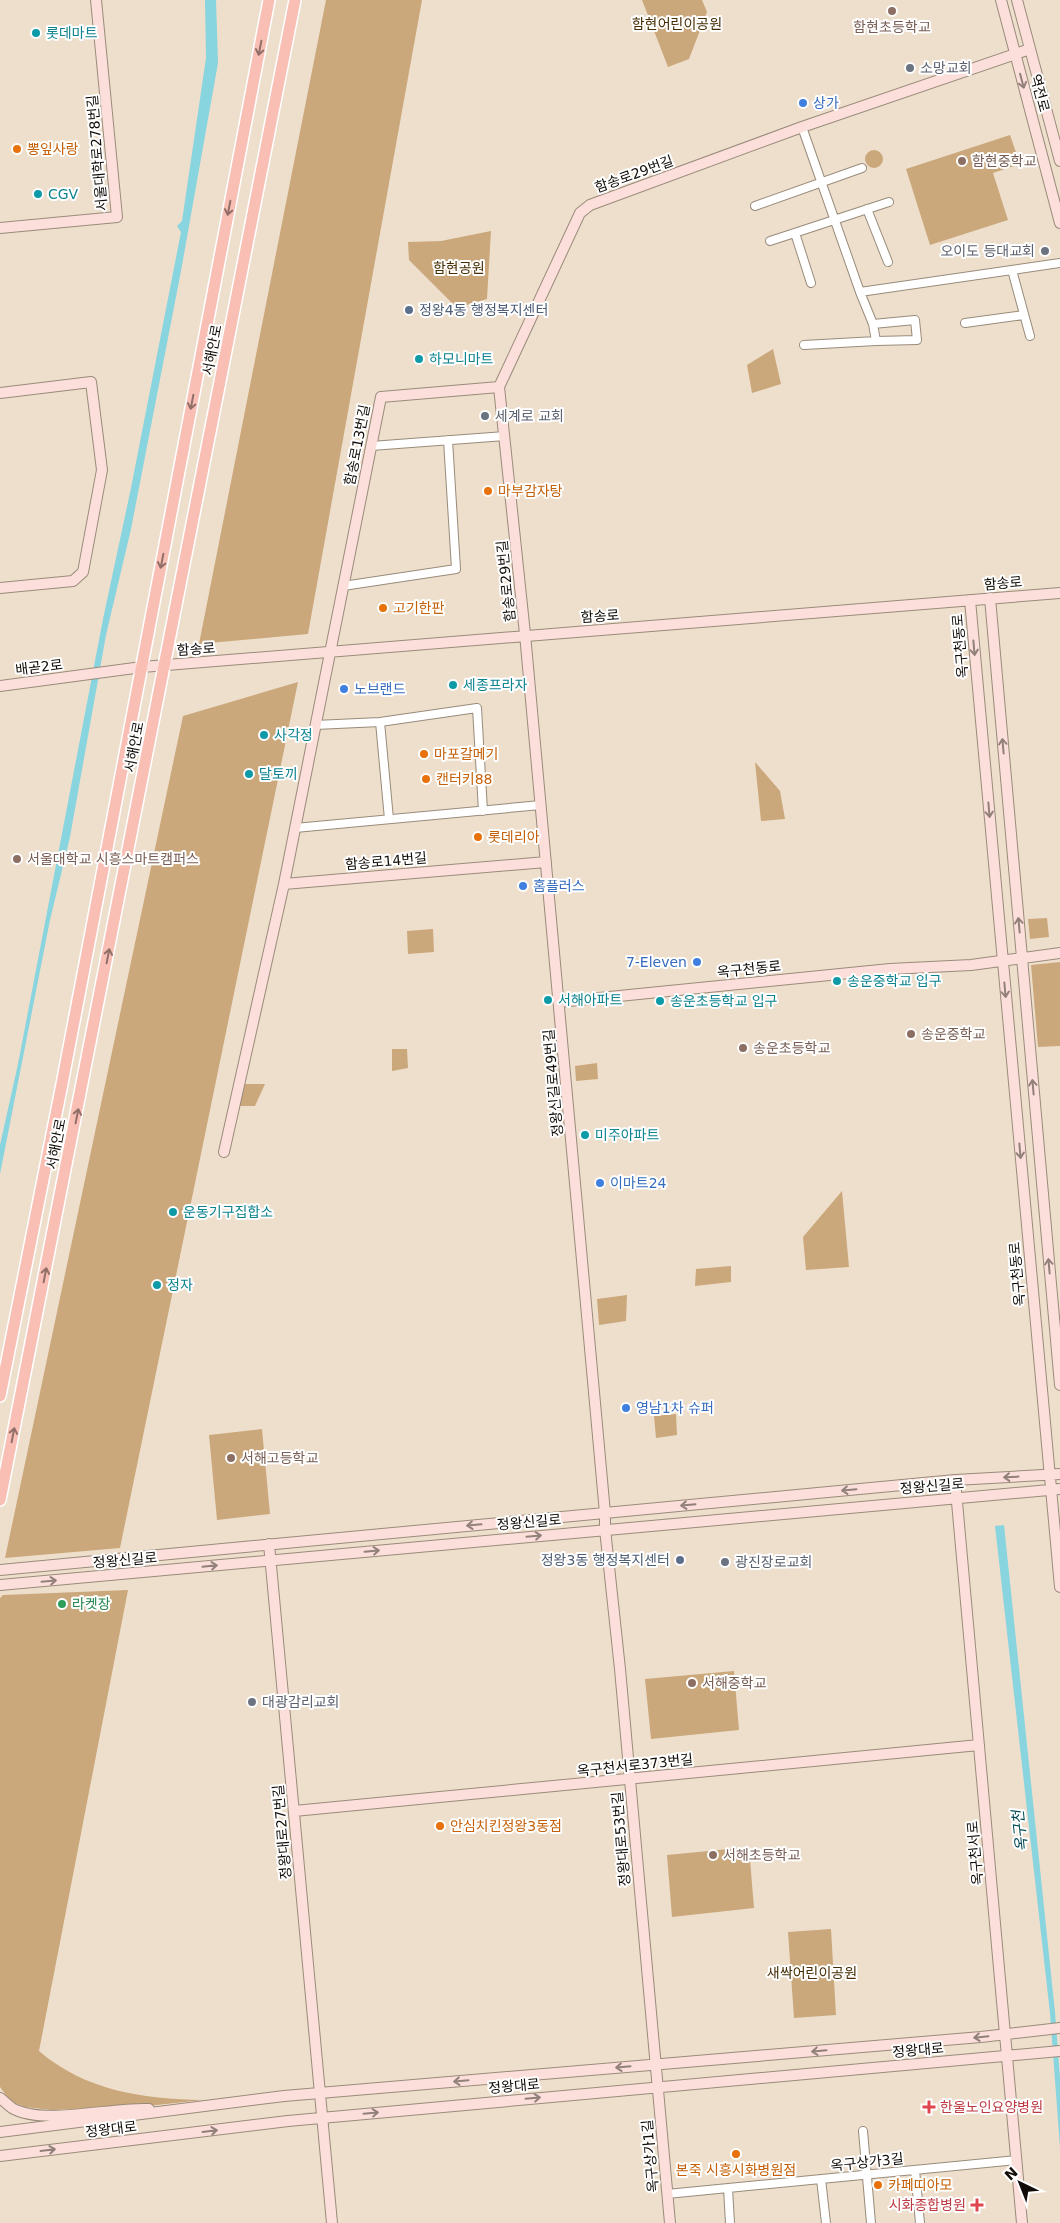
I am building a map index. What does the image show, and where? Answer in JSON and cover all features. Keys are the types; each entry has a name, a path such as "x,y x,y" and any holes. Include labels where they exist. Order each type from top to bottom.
{"main road":[{"name":"서해안로","path":"0,1396 269,0"},
{"name":"서해안로","path":"0,1500 166,665 295,0"}],"street":[{"name":"서울대학로278번길","path":"0,228 117,217 96,0"},
{"name":"역전로","path":"1001,0 1060,223"},
{"name":"역전로","path":"1017,0 1060,161"},
{"name":"함송로29번길","path":"525,634 499,387 580,213 590,205 802,127 1030,49"},
{"path":"802,127 873,324 876,342"},
{"path":"755,206 862,168"},
{"path":"770,241 889,202"},
{"path":"867,209 888,262"},
{"path":"795,233 811,283"},
{"path":"860,292 1060,263"},
{"path":"1012,270 1030,336"},
{"path":"965,323 1024,315"},
{"path":"804,345 917,340 915,320 873,324"},
{"path":"0,393 91,382 102,470 83,572 72,581 0,588"},
{"name":"함송로13번길","path":"330,652 380,397 499,387"},
{"path":"371,446 504,436"},
{"path":"343,586 456,569 448,440"},
{"name":"함송로","path":"142,667 525,634 1060,592"},
{"path":"990,598 1060,1385"},
{"name":"옥구천동로","path":"970,600 1002,959 1055,1475 1060,1587"},
{"name":"정왕신길로49번길","path":"525,634 605,1512 605,1529"},
{"path":"224,1152 284,884 330,652"},
{"name":"배곧2로","path":"0,686 142,667"},
{"path":"315,725 380,722 477,708 483,811"},
{"path":"380,722 389,819"},
{"path":"295,828 541,805"},
{"name":"함송로14번길","path":"284,884 546,862"},
{"name":"옥구천동로","path":"559,1002 890,969 971,965 1002,959 1060,953"},
{"name":"정왕신길로","path":"0,1570 954,1480 1055,1475"},
{"name":"옥구천서로","path":"954,1480 1022,2223"},
{"name":"정왕신길로","path":"0,1585 1056,1489"},
{"name":"정왕대로53번길","path":"605,1529 630,1779 657,2086"},
{"name":"정왕대로27번길","path":"269,1544 332,2223"},
{"name":"옥구천서로373번길","path":"294,1811 979,1746"},
{"name":"정왕대로","path":"0,2132 320,2093 656,2065 1060,2028"},
{"name":"정왕대로","path":"0,2156 323,2118 657,2086 1060,2051"},
{"name":"옥구상가1길","path":"657,2086 670,2223"},
{"path":"0,2098 12,2108 37,2114 58,2115 136,2108 178,2110"},
{"path":"863,2131 872,2223"},
{"name":"옥구상가3길","path":"667,2194 1017,2160"},
{"name":"옥구상가3길","path":"915,2170 920,2223"},
{"name":"옥구상가3길","path":"821,2179 826,2223"},
{"path":"728,2188 730,2223"}],"green space":[{"path":"326,0 422,0 308,634 199,644"},
{"name":"함현어린이공원","path":"642,0 702,0 707,12 689,59 668,67"},
{"path":"1010,135 1020,164 993,173 1008,220 930,245 906,169"},
{"path":"874,150 882,155 883,159 878,167 874,168 866,163 865,159 870,151"},
{"name":"함현공원","path":"491,231 487,299 457,308 409,260 408,242 441,241"},
{"path":"773,349 781,384 752,393 747,365"},
{"path":"298,682 120,1548 5,1558 183,716"},
{"path":"755,762 780,791 785,819 761,821"},
{"path":"1047,918 1049,937 1030,939 1028,919"},
{"path":"433,929 434,952 408,954 407,931"},
{"path":"1060,962 1060,1046 1038,1047 1031,965"},
{"path":"392,1049 407,1049 408,1068 392,1071"},
{"path":"597,1063 598,1079 576,1081 575,1066"},
{"path":"243,1084 265,1084 255,1106 238,1106"},
{"path":"842,1191 849,1267 806,1270 803,1237"},
{"path":"731,1266 731,1282 695,1286 696,1269"},
{"path":"627,1295 626,1321 599,1325 597,1299"},
{"path":"676,1414 677,1435 656,1438 654,1416"},
{"path":"262,1429 270,1514 217,1520 209,1435"},
{"path":"128,1590 39,2051 57,2065 76,2075 116,2090 159,2098 203,2100 157,2105 52,2110 25,2107 10,2101 0,2087 0,1598 3,1595"},
{"path":"734,1671 739,1730 651,1739 645,1679"},
{"path":"749,1847 754,1908 672,1917 667,1855"},
{"name":"새싹어린이공원","path":"831,1929 836,2015 794,2018 788,1932"}],"water":[{"path":"205,0 216,0 218,63 181,271 131,529 106,635 70,837 50,920 0,1174 0,1145 18,1064 103,619 131,488 181,232 177,226 182,221 206,58"},
{"path":"1004,1525 1055,2012 1060,2078 1060,2147 1050,2013 995,1526"}],"place":[{"name":"함현초등학교","path":"892,11"},
{"name":"롯데마트","path":"36,33"},
{"name":"소망교회","path":"910,68"},
{"name":"상가","path":"803,103"},
{"name":"뽕잎사랑","path":"17,149"},
{"name":"함현중학교","path":"962,161"},
{"name":"CGV","path":"38,194"},
{"name":"오이도 등대교회","path":"1045,251"},
{"name":"정왕4동 행정복지센터","path":"409,310"},
{"name":"하모니마트","path":"419,359"},
{"name":"세계로 교회","path":"485,416"},
{"name":"마부감자탕","path":"488,491"},
{"name":"고기한판","path":"383,608"},
{"name":"세종프라자","path":"453,685"},
{"name":"노브랜드","path":"344,689"},
{"name":"사각정","path":"264,735"},
{"name":"마포갈메기","path":"424,754"},
{"name":"달토끼","path":"249,774"},
{"name":"캔터키88","path":"426,779"},
{"name":"롯데리아","path":"478,837"},
{"name":"서울대학교 시흥스마트캠퍼스","path":"17,859"},
{"name":"홈플러스","path":"523,886"},
{"name":"7-Eleven","path":"697,962"},
{"name":"송운중학교 입구","path":"837,981"},
{"name":"서해아파트","path":"548,1000"},
{"name":"송운초등학교 입구","path":"660,1001"},
{"name":"송운중학교","path":"911,1034"},
{"name":"송운초등학교","path":"743,1048"},
{"name":"미주아파트","path":"585,1135"},
{"name":"이마트24","path":"600,1183"},
{"name":"운동기구집합소","path":"173,1212"},
{"name":"정자","path":"157,1285"},
{"name":"영남1차 슈퍼","path":"626,1408"},
{"name":"서해고등학교","path":"231,1458"},
{"name":"정왕3동 행정복지센터","path":"680,1560"},
{"name":"광진장로교회","path":"725,1562"},
{"name":"라켓장","path":"62,1604"},
{"name":"서해중학교","path":"692,1683"},
{"name":"대광감리교회","path":"252,1702"},
{"name":"안심치킨정왕3동점","path":"440,1826"},
{"name":"서해초등학교","path":"713,1855"},
{"name":"한울노인요양병원","path":"929,2107"},
{"name":"본죽 시흥시화병원점","path":"736,2154"},
{"name":"카페띠아모","path":"878,2185"},
{"name":"시화종합병원","path":"977,2205"}],"water label":[{"name":"옥구천","path":"1020,1831"}]}
